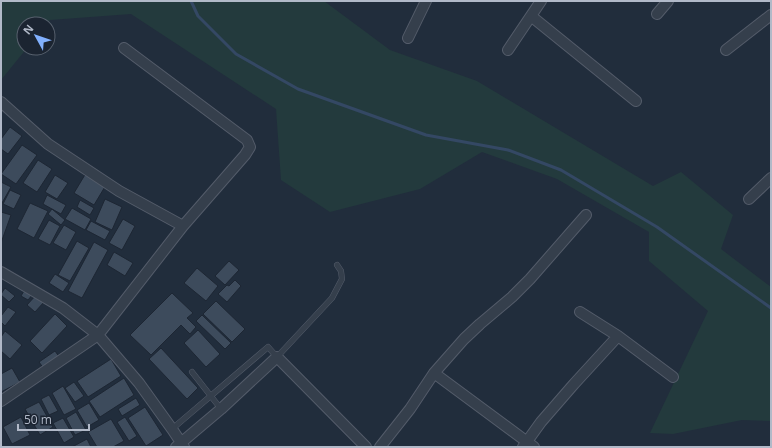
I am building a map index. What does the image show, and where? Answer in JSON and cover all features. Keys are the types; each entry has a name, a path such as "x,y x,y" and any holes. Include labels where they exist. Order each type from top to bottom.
{"street":[{"path":"408,38 426,1"},
{"path":"508,50 541,1"},
{"path":"657,14 668,1"},
{"path":"726,50 771,15"},
{"path":"531,16 636,101"},
{"path":"1,402 98,335 183,226 245,155 250,147 248,140 124,48"},
{"path":"1,102 48,144 119,191 183,226"},
{"path":"749,199 771,178"},
{"path":"380,447 410,409 434,373 464,339 512,297 530,279 586,215"},
{"path":"1,272 63,308 98,335 139,383 172,429 180,446 277,357 366,447"},
{"path":"580,312 618,336 673,377"},
{"path":"434,373 528,445 542,422 618,336"}],"lane":[{"path":"172,429 268,347 277,357 332,298 342,279 337,265"},
{"path":"192,372 221,410"}],"green space":[{"path":"1,1 324,1 390,50 477,81 653,186 681,172 733,215 721,249 771,287 771,421 742,420 673,434 650,433 708,311 649,261 649,232 557,179 482,152 420,189 330,212 281,180 276,109 131,14 56,20 56,16 16,16 16,56 20,56 1,80"}],"building":[{"path":"10,127 22,136 8,154 1,149 1,139"},
{"path":"22,145 37,155 16,184 1,174"},
{"path":"38,160 52,169 37,192 23,183"},
{"path":"86,173 106,185 94,205 74,193"},
{"path":"55,175 68,183 57,199 45,192"},
{"path":"1,182 11,187 2,203 1,203"},
{"path":"10,190 21,195 14,209 3,204"},
{"path":"47,195 66,205 61,214 43,204"},
{"path":"105,199 122,207 112,230 95,222"},
{"path":"80,200 94,208 90,215 77,207"},
{"path":"30,203 48,211 34,238 17,229"},
{"path":"72,208 91,219 85,230 65,219"},
{"path":"52,209 65,220 61,225 48,214"},
{"path":"1,212 11,215 1,243"},
{"path":"123,219 135,226 122,250 109,243"},
{"path":"49,220 60,226 50,245 38,239"},
{"path":"91,221 110,231 105,240 86,230"},
{"path":"64,225 76,232 66,250 53,243"},
{"path":"77,241 89,248 70,281 58,275"},
{"path":"94,242 108,250 82,298 68,291"},
{"path":"114,252 133,263 125,276 107,265"},
{"path":"229,261 239,270 225,285 215,276"},
{"path":"197,268 218,286 206,301 184,283"},
{"path":"55,274 69,283 63,292 49,283"},
{"path":"235,280 241,286 227,302 218,294 227,285 229,286"},
{"path":"5,288 15,296 9,302 1,295"},
{"path":"25,289 33,294 28,300 21,296"},
{"path":"172,293 193,313 187,318 196,327 190,334 181,325 151,355 130,335"},
{"path":"36,295 44,302 35,312 27,305"},
{"path":"216,301 245,329 232,342 203,314"},
{"path":"8,307 16,312 5,326 1,322 1,316"},
{"path":"55,314 67,326 42,353 30,341"},
{"path":"202,315 231,343 225,349 196,321"},
{"path":"198,330 220,354 206,367 184,343"},
{"path":"5,331 22,345 10,359 1,351 1,337"},
{"path":"161,348 198,388 187,399 149,359"},
{"path":"55,351 60,358 44,369 39,362"},
{"path":"111,359 121,376 88,397 77,381"},
{"path":"12,368 20,382 1,392 1,374"},
{"path":"124,378 134,395 100,417 89,401"},
{"path":"74,382 84,396 75,402 65,388"},
{"path":"63,386 76,409 64,415 52,393"},
{"path":"49,395 58,411 49,415 41,399"},
{"path":"136,398 140,405 122,416 118,409"},
{"path":"39,402 53,427 40,435 25,409"},
{"path":"89,403 99,420 87,427 77,410"},
{"path":"145,407 163,435 146,446 128,418"},
{"path":"76,412 86,430 75,435 66,418"},
{"path":"21,417 30,435 12,444 3,427"},
{"path":"125,417 137,436 129,441 117,422"},
{"path":"63,418 74,437 64,443 53,423"},
{"path":"111,419 124,441 113,447 97,447 88,432"},
{"path":"87,439 91,447 72,447"}],"waterway":[{"path":"191,1 198,16 236,54 298,89 426,135 508,150 561,170 657,227 771,308"}]}
